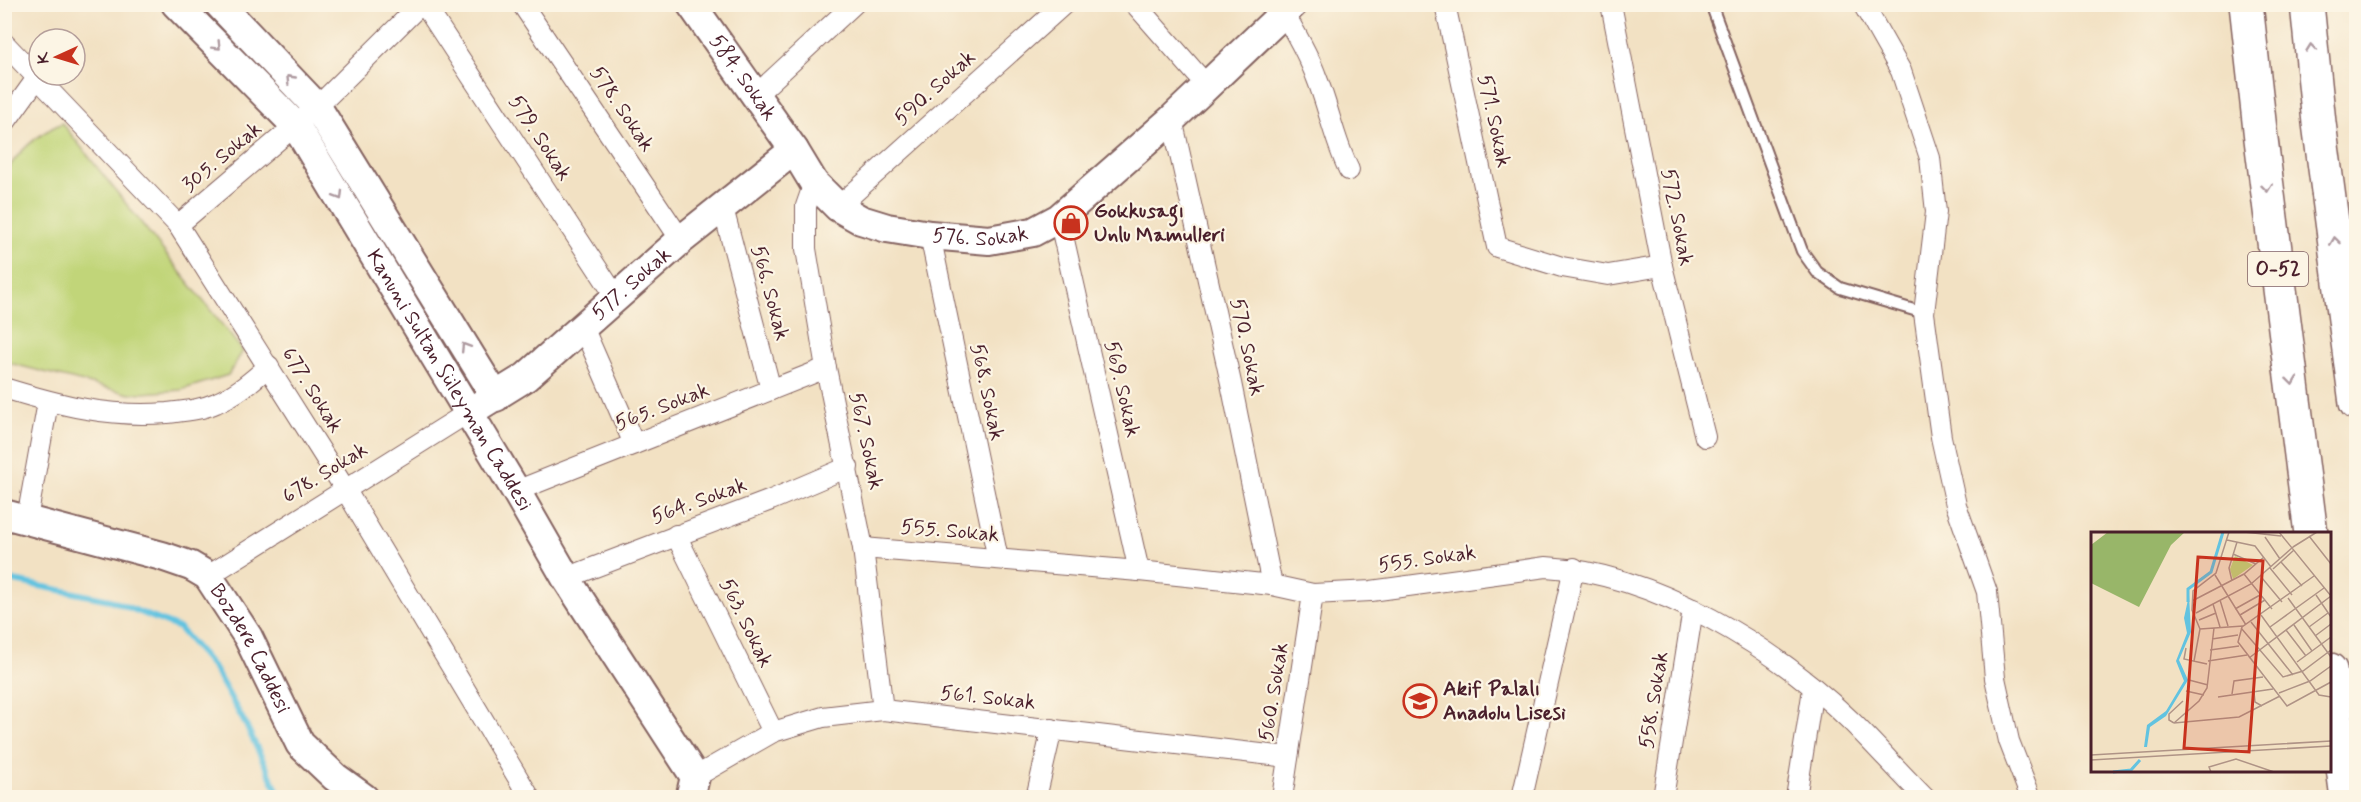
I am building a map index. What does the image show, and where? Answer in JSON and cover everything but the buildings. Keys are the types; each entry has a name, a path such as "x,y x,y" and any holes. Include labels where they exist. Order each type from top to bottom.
{"highway":[{"name":"O-52","path":"2246,4 2311,532"},
{"name":"O-52","path":"2307,4 2319,123 2356,403"},
{"path":"2331,678 2347,798"}],"street":[{"name":"Kanuni Sultan Süleyman Caddesi","path":"176,4 296,126 693,787"},
{"path":"219,4 317,107 496,397"},
{"name":"305. Sokak","path":"178,225 317,107 422,4"},
{"name":"579. Sokak","path":"422,4 616,297"},
{"name":"578. Sokak","path":"522,4 681,240"},
{"name":"584. Sokak","path":"692,4 794,150"},
{"path":"755,96 854,4"},
{"name":"590. Sokak","path":"838,207 1064,4"},
{"path":"1135,4 1207,86"},
{"name":"571. Sokak","path":"1445,4 1497,247 1562,267 1608,275 1662,266"},
{"name":"572. Sokak","path":"1611,4 1662,266 1704,437"},
{"path":"1863,4 1901,71 1930,158 1936,212 1924,313 1941,438 1956,505 1987,592 1995,678 2009,741 2031,798"},
{"path":"1288,9 1317,77 1337,147 1349,170"},
{"name":"576. Sokak","path":"794,150 814,183 838,207 870,223 930,235 989,240 1032,232 1059,218 1172,119 1288,9"},
{"name":"677. Sokak","path":"4,43 27,67"},
{"path":"4,124 31,87"},
{"name":"677. Sokak","path":"47,87 178,225 345,489 530,798"},
{"name":"570. Sokak","path":"1172,119 1231,383 1272,585"},
{"name":"577. Sokak","path":"469,412 526,377 681,240 794,150"},
{"name":"567. Sokak","path":"814,183 806,206 806,249 826,368 848,466 863,548 883,710"},
{"name":"566. Sokak","path":"723,208 771,390"},
{"name":"569. Sokak","path":"1059,218 1139,571"},
{"name":"568. Sokak","path":"930,235 998,558"},
{"path":"583,327 634,444"},
{"path":"4,388 48,402 93,412 137,415 190,411 214,404 242,390 269,366"},
{"name":"565. Sokak","path":"516,490 826,368"},
{"path":"16,517 48,402"},
{"name":"678. Sokak","path":"208,576 469,412"},
{"name":"564. Sokak","path":"566,578 771,500 848,466"},
{"name":"Bozdere Caddesi","path":"16,517 162,556 208,576 248,637 300,744 335,777 364,798"},
{"name":"563. Sokak","path":"676,535 773,732"},
{"name":"555. Sokak","path":"863,548 1139,571 1272,585 1313,594 1371,591 1546,567 1574,568 1601,574 1693,609 1775,658 1851,721 1924,798"},
{"path":"1522,798 1574,568"},
{"name":"560. Sokak","path":"1282,798 1313,594"},
{"name":"558. Sokak","path":"1664,798 1693,609"},
{"path":"1797,798 1813,689"},
{"name":"561. Sokak","path":"693,787 773,732 823,717 883,710 1288,757"},
{"path":"1036,798 1052,729"}],"lane":[{"path":"1711,4 1802,251 1817,272 1840,288 1924,313"},
{"path":"2240,4 2261,139"}],"green space":[{"path":"62,123 243,351 228,375 181,390 130,394 5,362 5,174 29,144"}],"waterway":[{"path":"4,579 110,600 179,628 213,667 246,725 278,792 285,798"}],"place":[{"name":"Gokkusagı Unlu Mamulleri","path":"1071,223"},
{"name":"Akif Palalı Anadolu Lisesi","path":"1420,701"}]}
